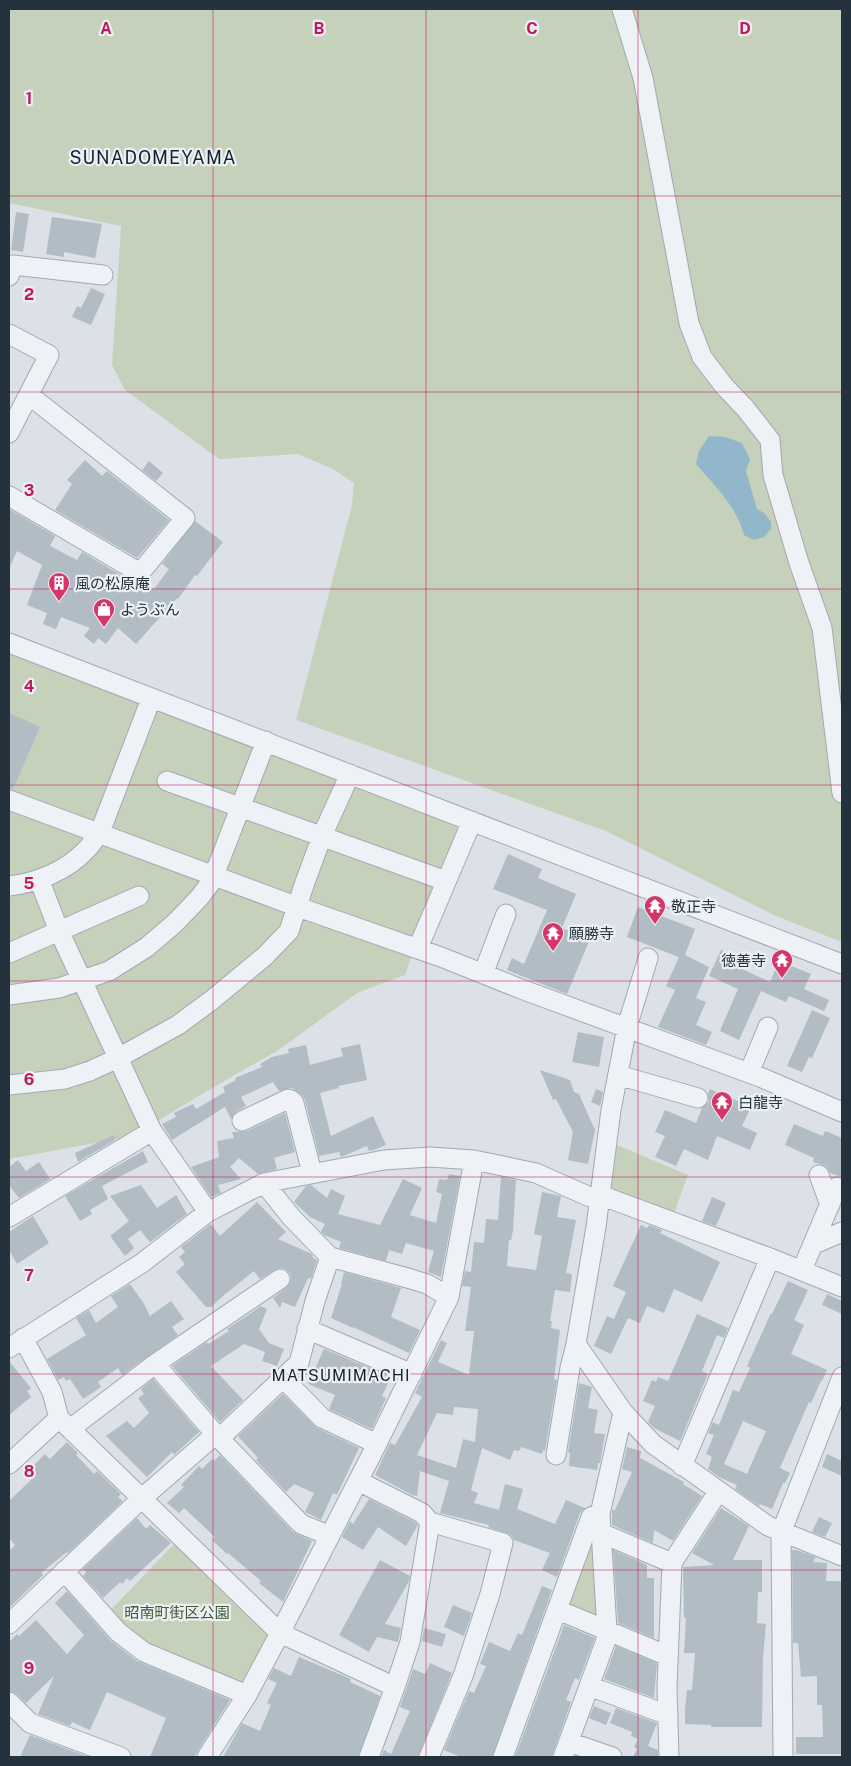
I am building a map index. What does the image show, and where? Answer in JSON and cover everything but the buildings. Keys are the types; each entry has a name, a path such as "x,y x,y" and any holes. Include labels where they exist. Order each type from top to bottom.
{"street":[{"path":"622,9 643,78 689,323 702,357 770,440 773,475 799,563 822,628 842,793"},
{"path":"9,276 13,264 103,276"},
{"path":"9,334 49,355 9,433"},
{"path":"9,496 140,573 185,518 28,395"},
{"path":"9,643 842,964"},
{"path":"9,886 22,885 39,879 70,864 86,851 100,832 151,699"},
{"path":"9,995 59,988 109,971 147,947 175,923 209,885 266,741"},
{"path":"9,1085 65,1079 90,1071 118,1058 178,1025 243,975 289,932 322,836 350,774"},
{"path":"167,781 446,881"},
{"path":"9,800 100,832 298,907 418,948 521,989 749,1073 842,1112"},
{"path":"418,948 472,821"},
{"path":"39,879 59,931 152,1131 208,1212"},
{"path":"9,953 139,896"},
{"path":"483,974 506,914"},
{"path":"556,1454 600,1195 611,1110 627,1027 648,958"},
{"path":"749,1073 768,1027"},
{"path":"618,1075 698,1098"},
{"path":"242,1121 288,1099 291,1100 294,1103 312,1173"},
{"path":"9,1217 152,1131"},
{"path":"395,1687 280,1633 64,1423 52,1392 16,1343 142,1263 208,1212 264,1183 384,1160 430,1157 474,1160 536,1173 590,1197 600,1195 802,1270 842,1287"},
{"path":"207,1757 247,1695 280,1633 377,1444 449,1297 474,1160"},
{"path":"802,1270 836,1195 820,1175"},
{"path":"264,1183 292,1218 330,1257 411,1278 427,1284 449,1297"},
{"path":"814,1244 842,1232"},
{"path":"9,1624 141,1499 209,1440 226,1432 299,1362 307,1329 330,1257"},
{"path":"682,1466 770,1258"},
{"path":"9,1464 30,1444 154,1364 280,1279"},
{"path":"307,1329 412,1374"},
{"path":"576,1344 622,1412 653,1444 768,1526 842,1556"},
{"path":"154,1364 217,1436 301,1524 330,1536"},
{"path":"783,1757 782,1533 842,1377"},
{"path":"283,1378 322,1418 377,1444"},
{"path":"612,1757 566,1749 606,1640 600,1514 622,1412"},
{"path":"358,1481 422,1513 430,1522 503,1543 490,1594 463,1676 429,1757"},
{"path":"669,1757 668,1656 672,1563 718,1492"},
{"path":"503,1757 591,1517 600,1514"},
{"path":"369,1757 410,1642 430,1522"},
{"path":"601,1533 672,1563"},
{"path":"64,1571 118,1632 144,1652 247,1695"},
{"path":"558,1610 668,1656"},
{"path":"589,1686 668,1715"},
{"path":"9,1702 30,1723 121,1757"}],"green space":[{"path":"9,9 842,9 842,942 776,916 606,831 296,720 352,505 354,483 333,469 298,454 219,459 125,390 112,365 121,226 9,203"},
{"path":"9,649 461,817 405,975 357,993 280,1049 133,1136 9,1159"},
{"path":"617,1145 688,1175 673,1216 610,1190"},
{"path":"591,1528 602,1625 563,1608"},
{"name":"昭南町街区公園","path":"175,1543 271,1636 243,1689 144,1652 107,1614"}],"water":[{"path":"709,436 725,437 742,443 750,459 746,471 757,509 764,513 771,522 771,529 764,537 754,540 744,535 731,506 696,464 699,451"}],"place":[{"name":"風の松原庵","path":"59,602"},
{"name":"ようぶん","path":"104,628"},
{"name":"敬正寺","path":"655,925"},
{"name":"願勝寺","path":"553,952"},
{"name":"徳善寺","path":"782,979"},
{"name":"白龍寺","path":"722,1121"}],"district":[{"name":"SUNADOMEYAMA","path":"153,157"},
{"name":"MATSUMIMACHI","path":"341,1375"}]}
